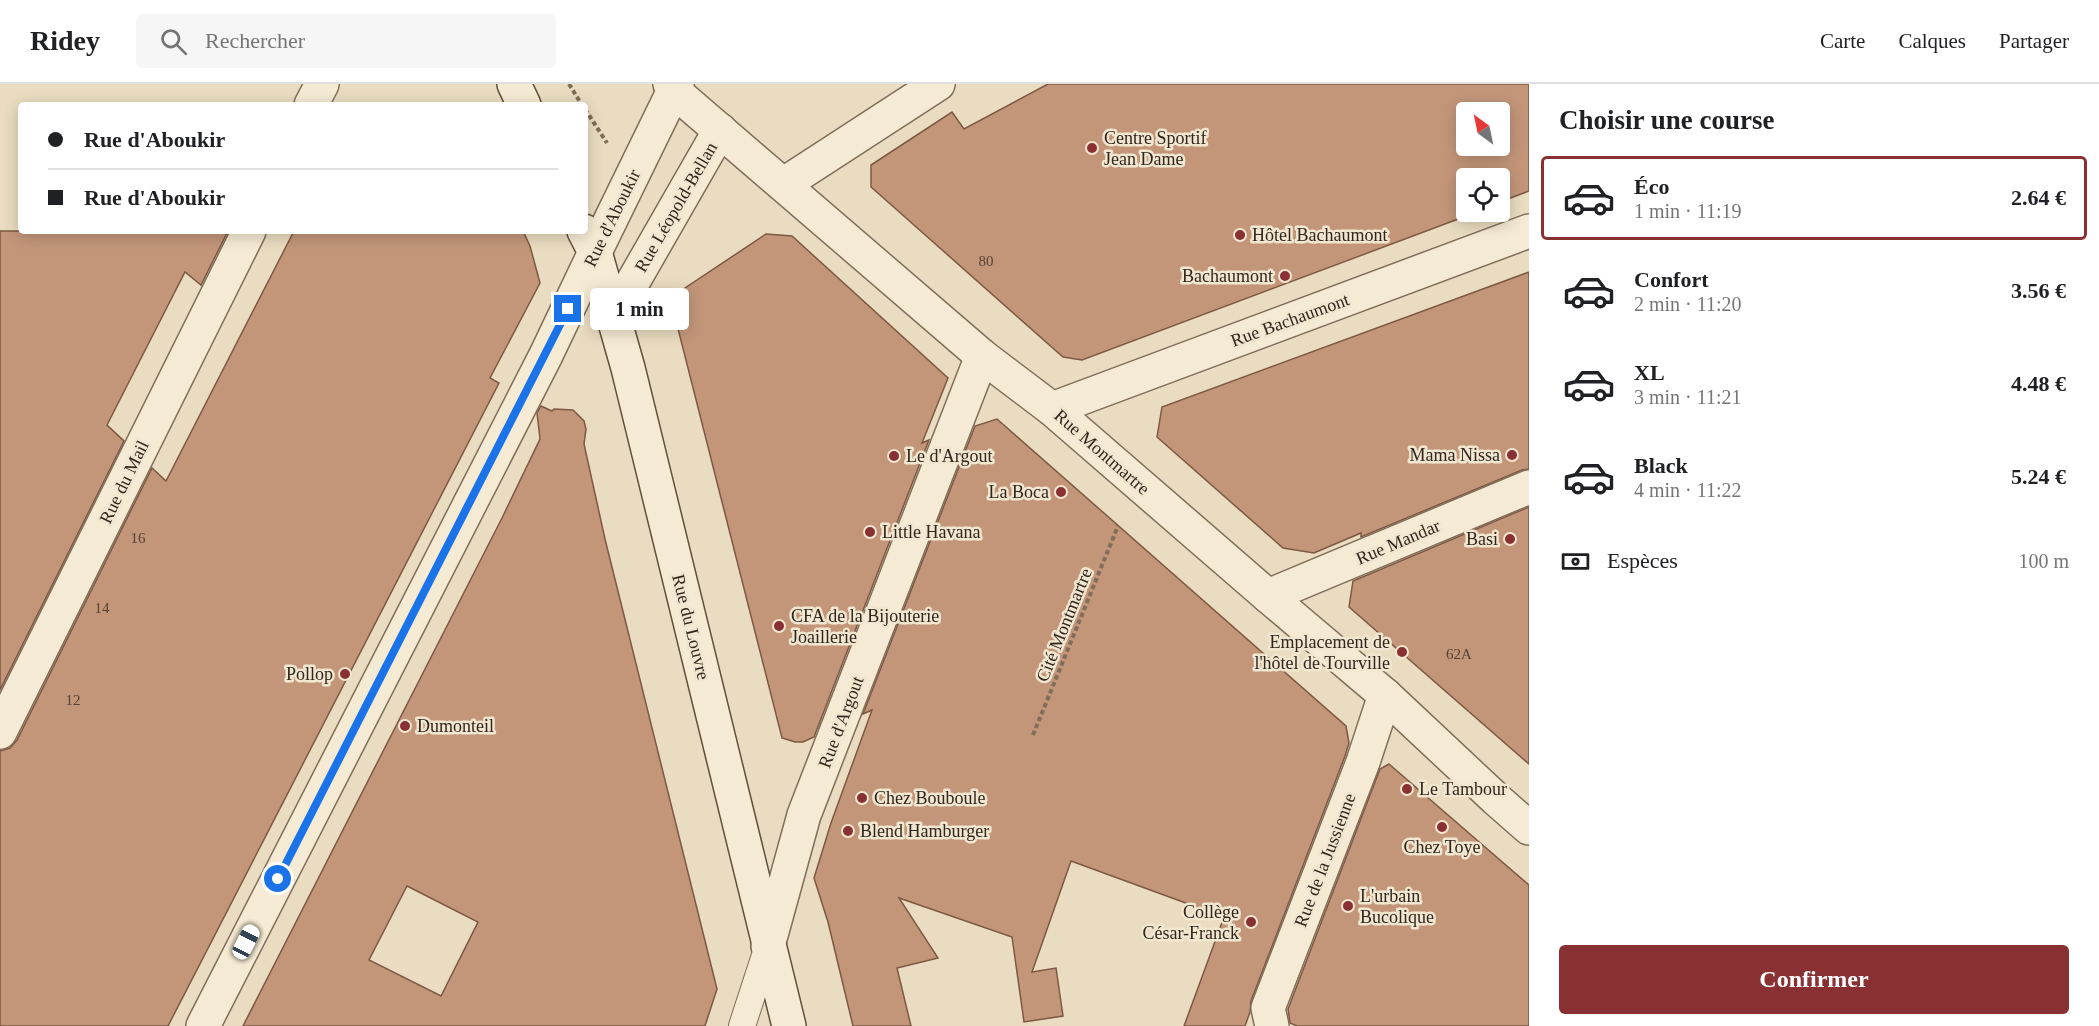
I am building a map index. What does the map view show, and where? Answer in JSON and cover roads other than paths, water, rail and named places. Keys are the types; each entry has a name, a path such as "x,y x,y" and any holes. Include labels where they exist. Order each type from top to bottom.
{"street":[{"path":"313,102 322,84"},
{"path":"514,84 523,102"},
{"path":"784,184 938,84"},
{"name":"Rue Montmartre","path":"674,86 720,130 982,356 1052,409 1385,695 1529,828"},
{"name":"Rue d'Aboukir","path":"203,1026 546,355 590,242 674,86"},
{"name":"Rue Léopold-Bellan","path":"614,315 720,130"},
{"name":"Rue Bachaumont","path":"1052,409 1529,231"},
{"name":"Rue du Mail","path":"0,732 248,234"},
{"name":"Rue du Louvre","path":"590,242 614,315 789,1026"},
{"name":"Rue d'Argout","path":"768,946 804,815 982,356"},
{"name":"Rue Mandar","path":"1268,596 1529,487"},
{"name":"Rue de la Jussienne","path":"1272,1026 1268,1008 1363,762 1385,695"}],"lane":[{"name":"Rue d'Argout","path":"742,1026 768,946"}],"place":[{"name":"Centre Sportif Jean Dame","path":"1092,148"},
{"name":"Hôtel Bachaumont","path":"1240,235"},
{"name":"Bachaumont","path":"1285,276"},
{"name":"Mama Nissa","path":"1512,455"},
{"name":"Le d'Argout","path":"894,456"},
{"name":"La Boca","path":"1061,492"},
{"name":"Little Havana","path":"870,532"},
{"name":"Basi","path":"1510,539"},
{"name":"CFA de la Bijouterie Joaillerie","path":"779,626"},
{"name":"Emplacement de l'hôtel de Tourville","path":"1402,652"},
{"name":"Pollop","path":"345,674"},
{"name":"Dumonteil","path":"405,726"},
{"name":"Le Tambour","path":"1407,789"},
{"name":"Chez Bouboule","path":"862,798"},
{"name":"Chez Toye","path":"1442,827"},
{"name":"Blend Hamburger","path":"848,831"},
{"name":"L'urbain Bucolique","path":"1348,906"},
{"name":"Collège César-Franck","path":"1251,922"}]}
